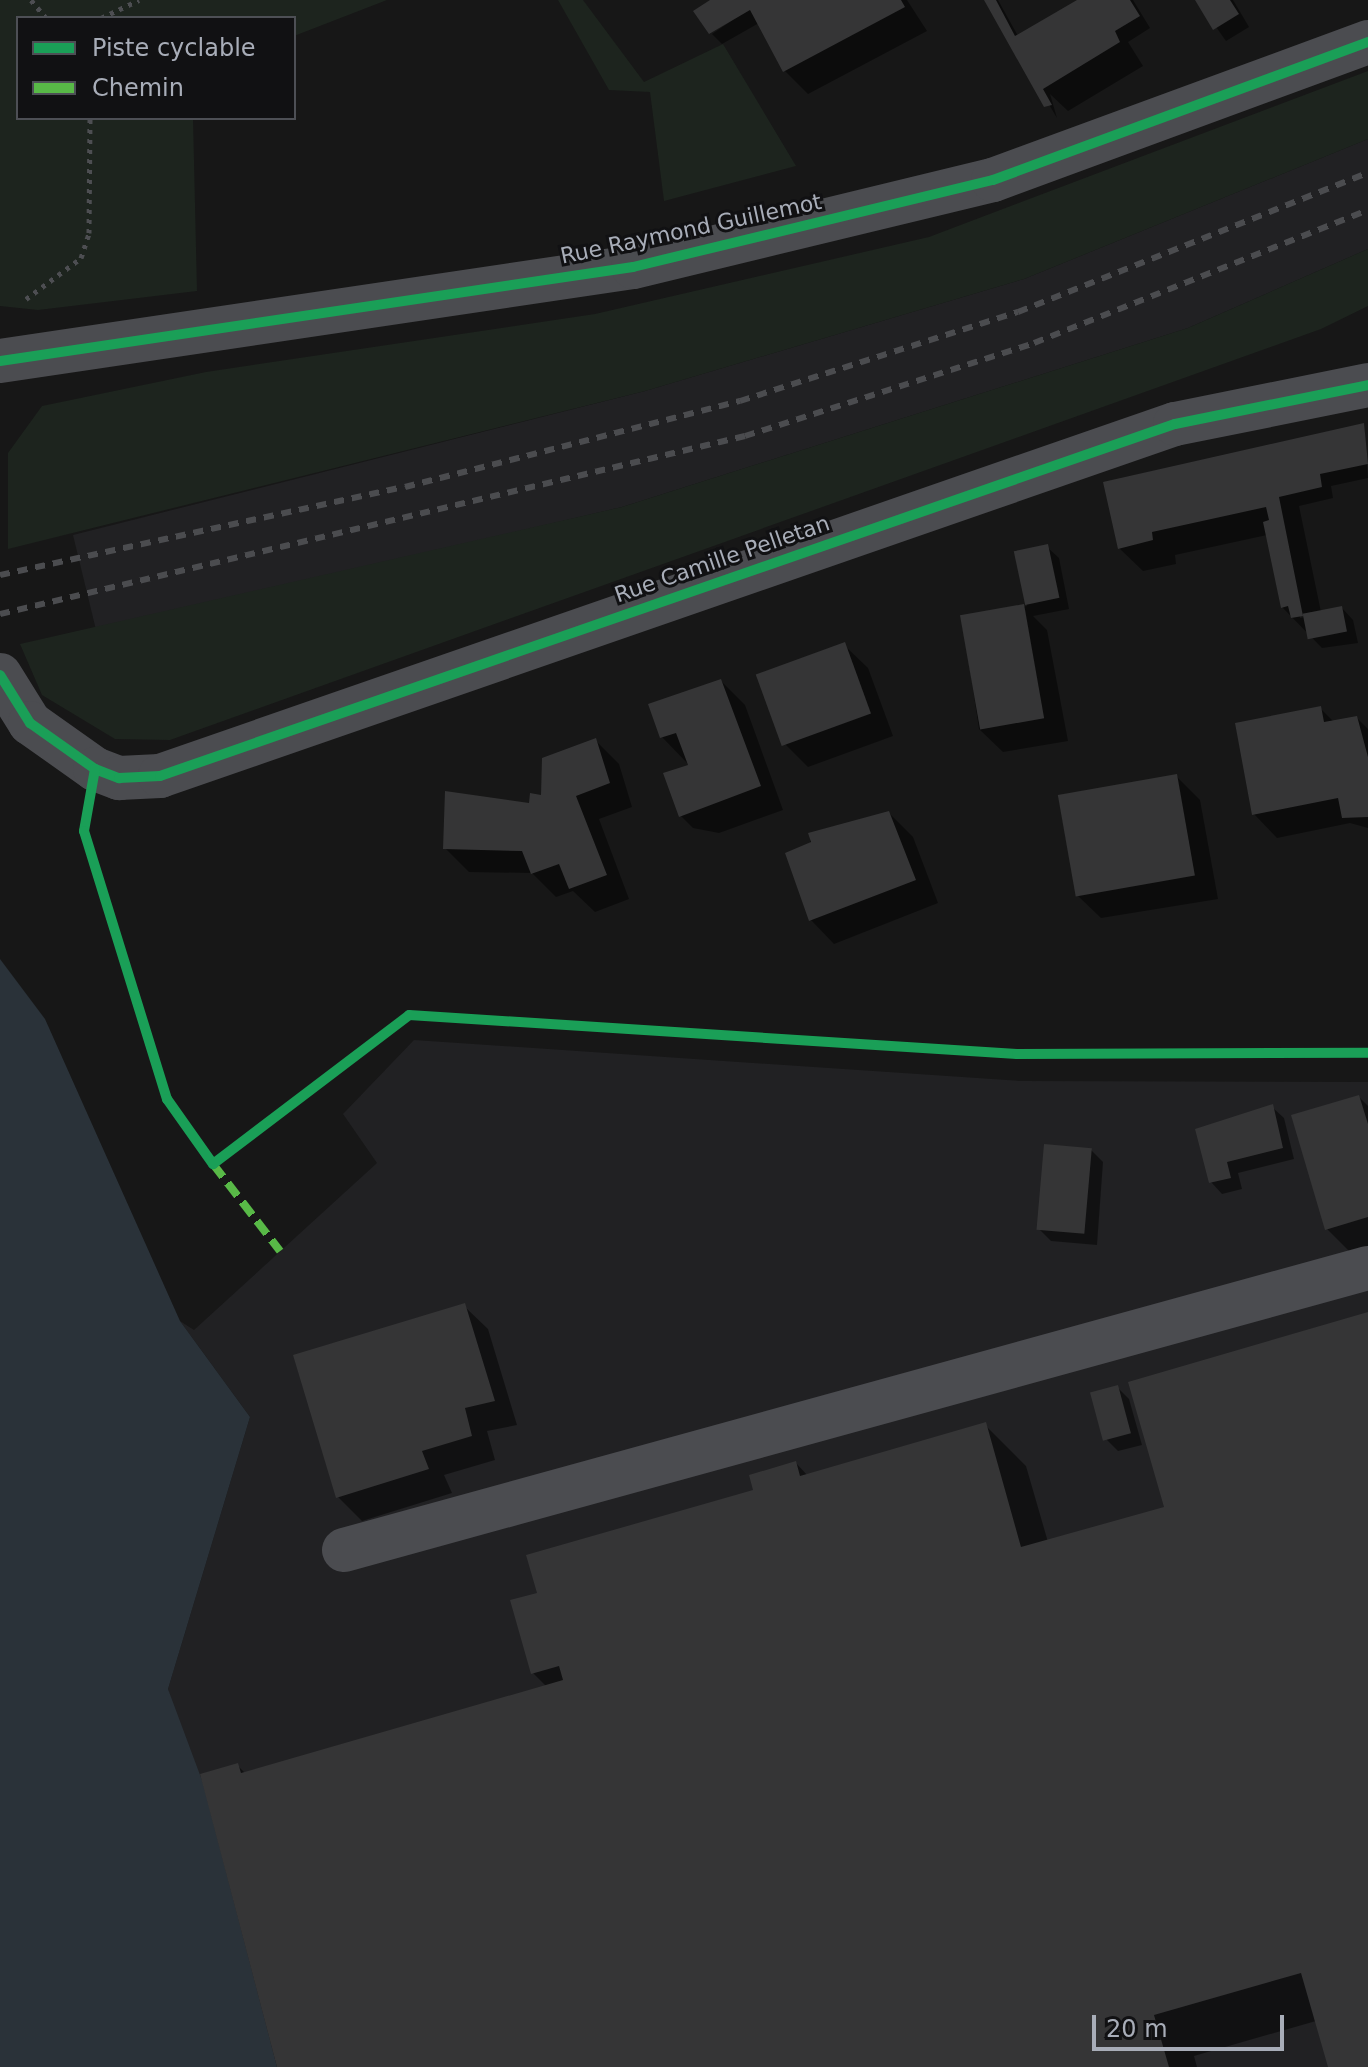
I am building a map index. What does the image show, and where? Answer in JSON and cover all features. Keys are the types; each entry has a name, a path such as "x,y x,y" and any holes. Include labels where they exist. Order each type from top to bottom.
{"street":[{"name":"Rue Raymond Guillemot","path":"11,360 648,263 993,180 1368,42"},
{"name":"Rue Camille Pelletan","path":"0,675 30,723 95,769 119,778 160,776 1175,424 1368,385"},
{"path":"344,1550 1368,1268"}],"path":[{"path":"31,0 44,16"},
{"path":"105,16 139,0"},
{"path":"11,360 20,310 33,288 81,258 89,233 90,120"}],"shaded area":[{"path":"0,0 387,0 296,35 296,16 16,16 16,120 193,120 197,291 38,310 0,306"},
{"path":"558,0 583,0 644,82 723,44 796,166 664,201 650,92 609,90"},
{"path":"1368,71 1368,139 1024,279 645,391 8,549 8,453 42,406 206,372 595,314 929,237"},
{"path":"1368,139 1368,249 1188,328 622,507 96,630 73,535 645,391 1024,279"},
{"path":"1368,249 1368,306 1321,329 170,740 115,739 42,695 20,644 622,507 1188,328"},
{"path":"0,959 45,1019 180,1321 250,1417 168,1689 203,1783 277,2067 0,2067"},
{"path":"414,1040 1020,1081 1368,1082 1368,2067 277,2067 168,1689 250,1417 180,1321 194,1330 377,1163 343,1114"}],"building":[{"path":"710,0 901,0 905,7 783,72 750,10 709,34 693,11"},
{"path":"984,0 996,0 1015,36 1077,0 1130,0 1140,16 1115,31 1120,42 1043,89 1052,105 1044,107"},
{"path":"1195,0 1230,0 1239,14 1213,30"},
{"path":"1364,423 1368,464 1320,474 1322,487 1279,497 1303,616 1291,618 1288,606 1281,608 1263,522 1269,520 1266,507 1152,532 1153,540 1118,549 1103,482"},
{"path":"1048,544 1059,598 1025,605 1014,551"},
{"path":"1024,604 1044,718 980,730 960,615"},
{"path":"1342,606 1347,632 1308,639 1303,614"},
{"path":"845,642 871,713 782,746 756,674"},
{"path":"721,679 761,786 679,817 663,773 688,765 676,733 660,738 648,704"},
{"path":"1321,706 1324,722 1357,716 1368,757 1368,817 1342,818 1338,798 1252,815 1235,723"},
{"path":"596,738 610,783 576,796 607,875 569,889 559,864 531,874 522,851 443,849 445,791 529,803 530,793 541,795 542,758"},
{"path":"1177,774 1195,875 1076,896 1058,795"},
{"path":"889,811 916,880 809,921 785,853 811,842 808,833"},
{"path":"1359,1095 1368,1124 1368,1217 1325,1230 1291,1115"},
{"path":"1273,1104 1283,1148 1227,1162 1231,1178 1209,1183 1195,1129"},
{"path":"1044,1144 1092,1148 1084,1234 1037,1230"},
{"path":"465,1303 495,1401 465,1408 472,1436 422,1451 429,1469 336,1498 293,1355"},
{"path":"1368,1312 1368,2067 1328,2067 1301,1973 1154,2015 1169,2067 277,2067 200,1774 238,1763 241,1773 563,1680 559,1666 531,1674 510,1600 537,1593 526,1555 753,1490 749,1475 796,1461 800,1476 986,1422 1021,1547 1164,1507 1128,1382"},
{"path":"1118,1385 1131,1433 1103,1441 1090,1393"}],"railway":[{"path":"0,575 405,487 740,401 1018,312 1368,173"},
{"path":"0,614 745,436 1034,343 1368,210"}],"marked path":[{"path":"213,1164 280,1251"}],"cycle path":[{"path":"0,361 633,267 993,180 1368,42"},
{"path":"0,675 30,723 95,769 119,778 160,776 1175,424 1368,385"},
{"path":"95,769 84,831 167,1099 213,1164 409,1015 1017,1054 1368,1053"}]}
